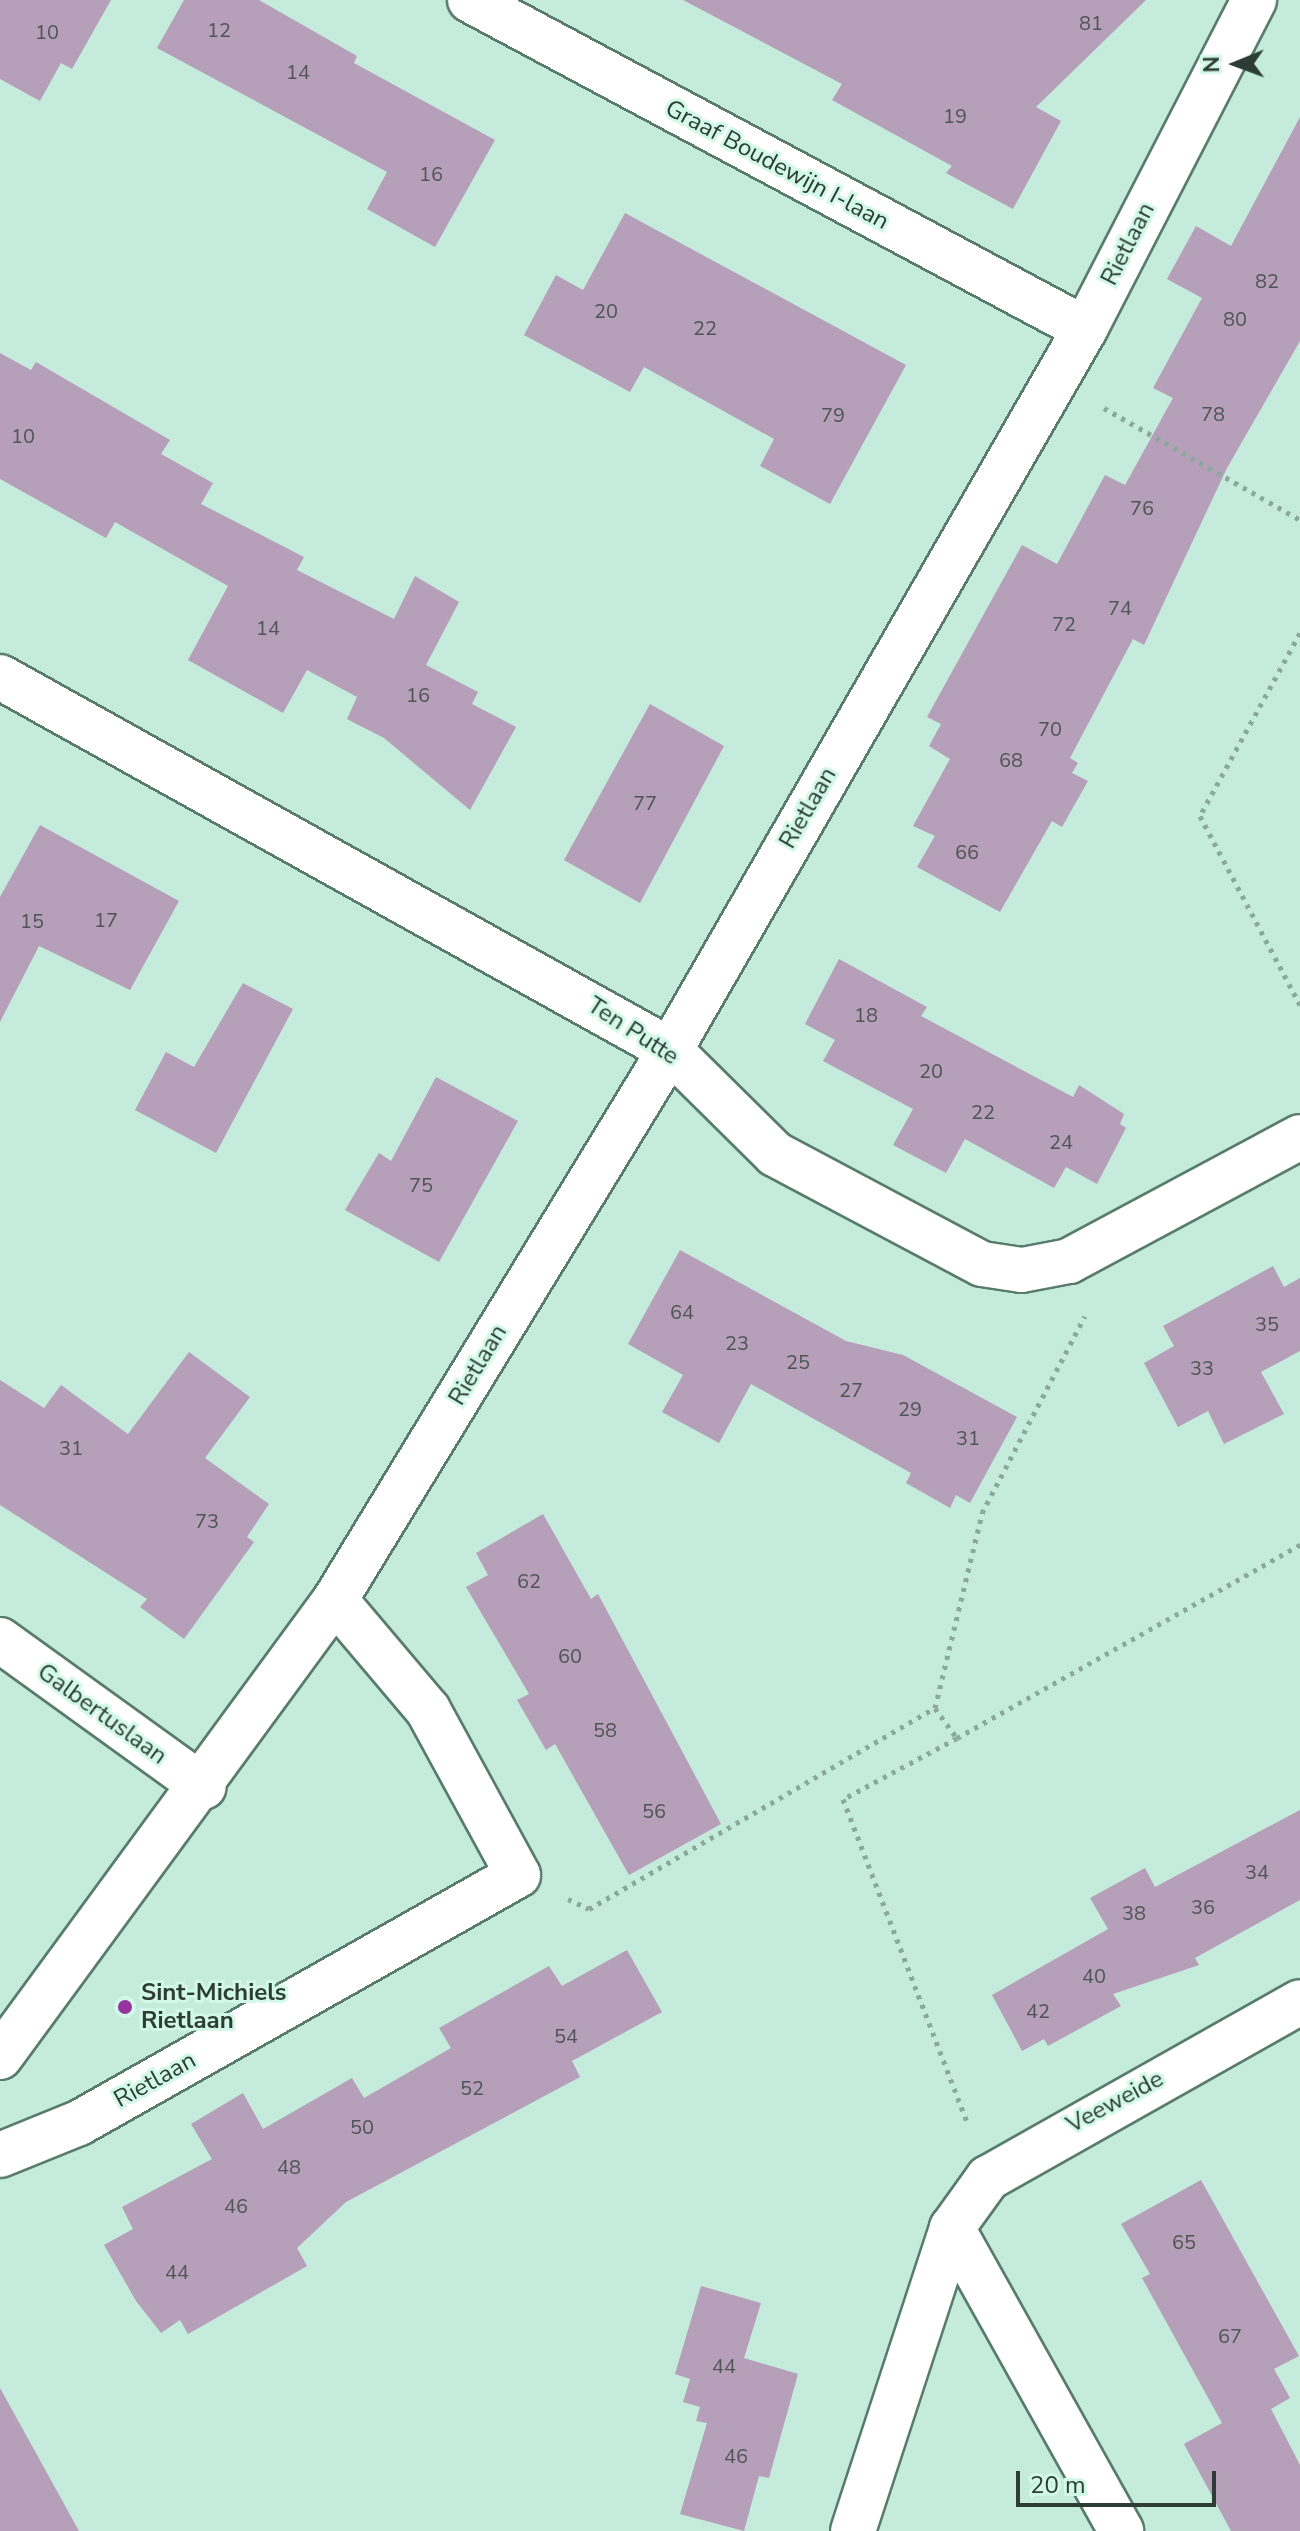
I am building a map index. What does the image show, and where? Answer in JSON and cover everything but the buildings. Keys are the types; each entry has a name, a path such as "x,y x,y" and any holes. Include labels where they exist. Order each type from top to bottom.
{"street":[{"name":"Graaf Boudewijn I-laan","path":"470,0 1085,329"},
{"name":"Rietlaan","path":"0,2057 204,1787 335,1600 670,1050 1085,329 1254,0"},
{"name":"Ten Putte","path":"0,677 670,1050 775,1154 966,1258 1022,1270 1090,1252 1300,1137"},
{"path":"335,1600 428,1710 518,1875"},
{"name":"Galbertuslaan","path":"0,1640 204,1787"},
{"name":"Rietlaan","path":"0,2155 79,2123 518,1875"},
{"name":"Veeweide","path":"853,2531 952,2228 988,2178 1300,2002"},
{"path":"952,2228 1121,2531"}],"path":[{"path":"1054,379 1300,520"},
{"path":"1300,633 1200,816 1300,1005"},
{"path":"518,1875 589,1909 935,1708 982,1513 1089,1308 1090,1252"},
{"path":"988,2178 843,1799 1300,1545"},
{"path":"935,1708 957,1738"}],"place":[{"name":"Sint-Michiels Rietlaan","path":"125,2007"}]}
